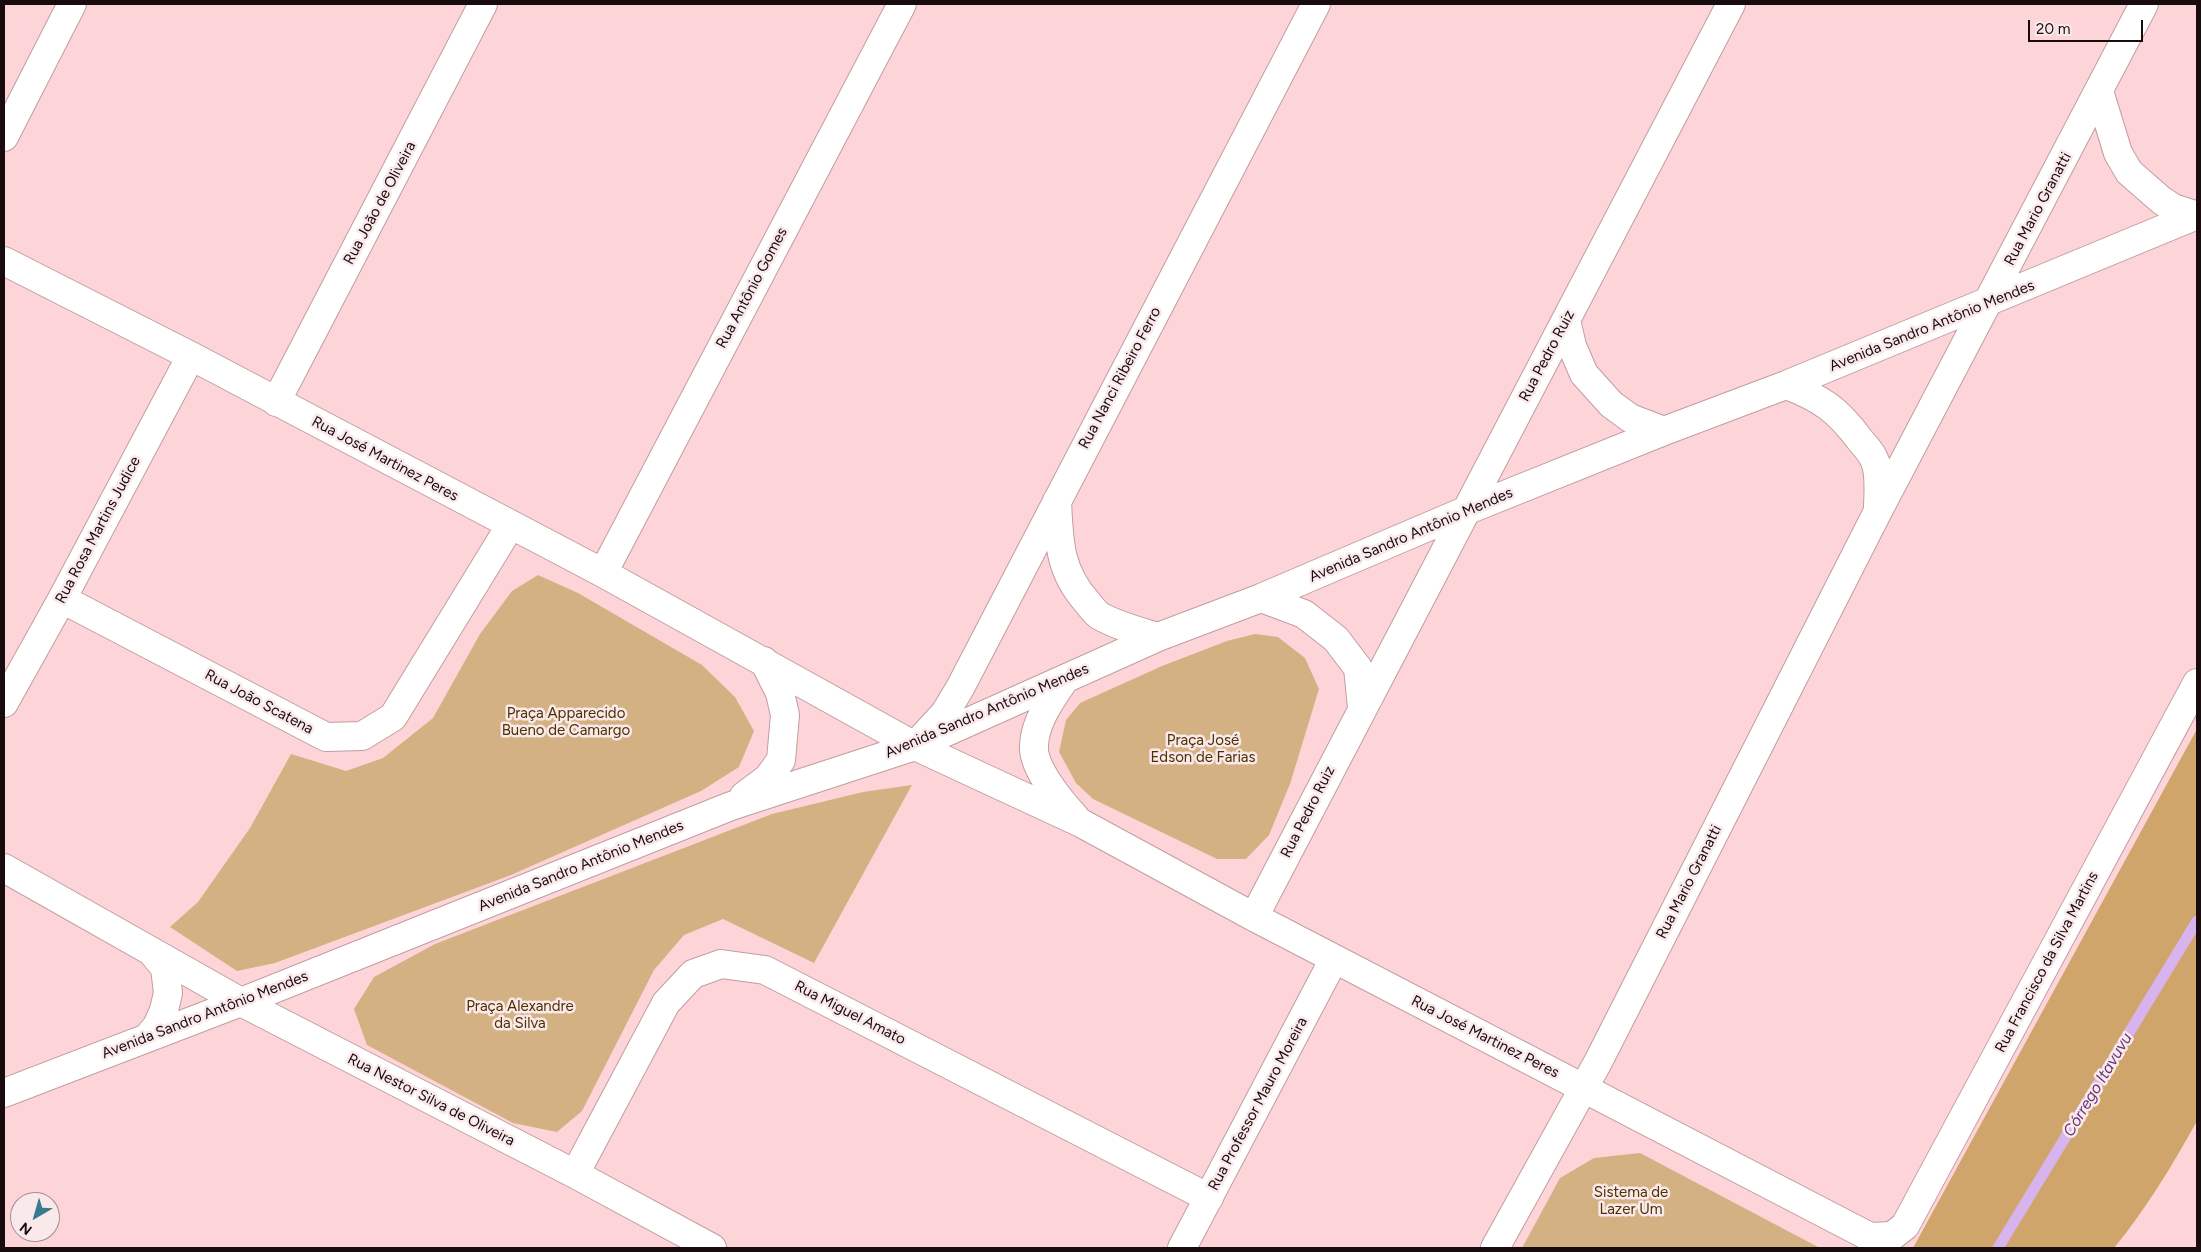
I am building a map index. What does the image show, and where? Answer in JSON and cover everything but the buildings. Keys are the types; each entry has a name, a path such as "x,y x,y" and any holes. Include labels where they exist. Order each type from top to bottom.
{"street":[{"path":"4,137 72,4"},
{"name":"Rua João de Oliveira","path":"276,402 484,4"},
{"name":"Rua Antônio Gomes","path":"602,573 902,4"},
{"name":"Rua Nanci Ribeiro Ferro","path":"914,746 945,713 960,688 1316,4"},
{"name":"Rua Pedro Ruiz","path":"1254,917 1362,707 1731,4"},
{"name":"Rua Mario Granatti","path":"1495,1248 1584,1088 1877,513 2144,4"},
{"path":"2100,91 2114,145 2130,172 2161,200 2174,208 2196,215"},
{"name":"Avenida Sandro Antônio Mendes","path":"4,1093 241,1002 731,806 914,746 1158,637 1261,598 1466,512 1786,385 2196,215"},
{"name":"Rua José Martinez Peres","path":"4,261 191,356 602,573 764,661 914,746 1082,823 1254,917 1870,1237 1892,1236"},
{"path":"1566,320 1572,346 1584,374 1611,404 1630,418 1664,432"},
{"name":"Rua Rosa Martins Judice","path":"4,703 62,599 191,356"},
{"name":"Rua Mario Granatti","path":"1786,385 1812,395 1830,407 1849,425 1875,459 1879,481 1877,513"},
{"path":"1057,500 1059,540 1064,566 1077,591 1098,614 1119,625 1158,637"},
{"name":"Rua João Scatena","path":"62,599 326,737 362,736 393,717 510,526"},
{"path":"1261,598 1304,614 1336,639 1358,668 1362,707"},
{"path":"731,806 768,778 781,760 785,714 780,694 764,661"},
{"name":"Rua José Martinez Peres","path":"1065,679 1046,707 1036,731 1033,746 1049,785 1059,800 1082,823"},
{"name":"Rua Francisco da Silva Martins","path":"1892,1236 1905,1226 2197,683"},
{"name":"Rua Nestor Silva de Oliveira","path":"4,868 241,1002 575,1174 712,1248"},
{"name":"Rua Nestor Silva de Oliveira","path":"147,1038 157,1026 164,1010 168,993 165,968 151,951"},
{"name":"Rua Professor Mauro Moreira","path":"1182,1248 1334,959"},
{"name":"Rua Miguel Amato","path":"575,1174 666,1003 693,974 721,964 765,970 1208,1198"}],"green space":[{"name":"Praça Apparecido Bueno de Camargo","path":"538,575 578,593 702,665 735,697 754,731 739,767 701,791 511,875 275,963 237,971 170,927 198,902 250,828 291,754 346,771 383,758 433,718 480,634 512,591"},
{"name":"Praça José Edson de Farias","path":"1255,634 1278,637 1305,658 1319,689 1290,784 1269,835 1246,859 1217,859 1093,799 1076,783 1059,752 1066,720 1080,703 1162,666 1227,641"},
{"name":"Praça Alexandre da Silva","path":"912,785 814,963 723,919 684,935 654,970 582,1111 557,1132 513,1123 367,1045 354,1009 374,977 435,944 772,814 863,792"},
{"name":"Sistema de Lazer Um","path":"1640,1153 1820,1248 1522,1248 1560,1178 1594,1158"}],"shaded area":[{"path":"2197,729 2197,1121 2158,1187 2114,1248 1913,1248"}],"waterway":[{"name":"Córrego Itavuvu","path":"1998,1248 2197,921"}]}
